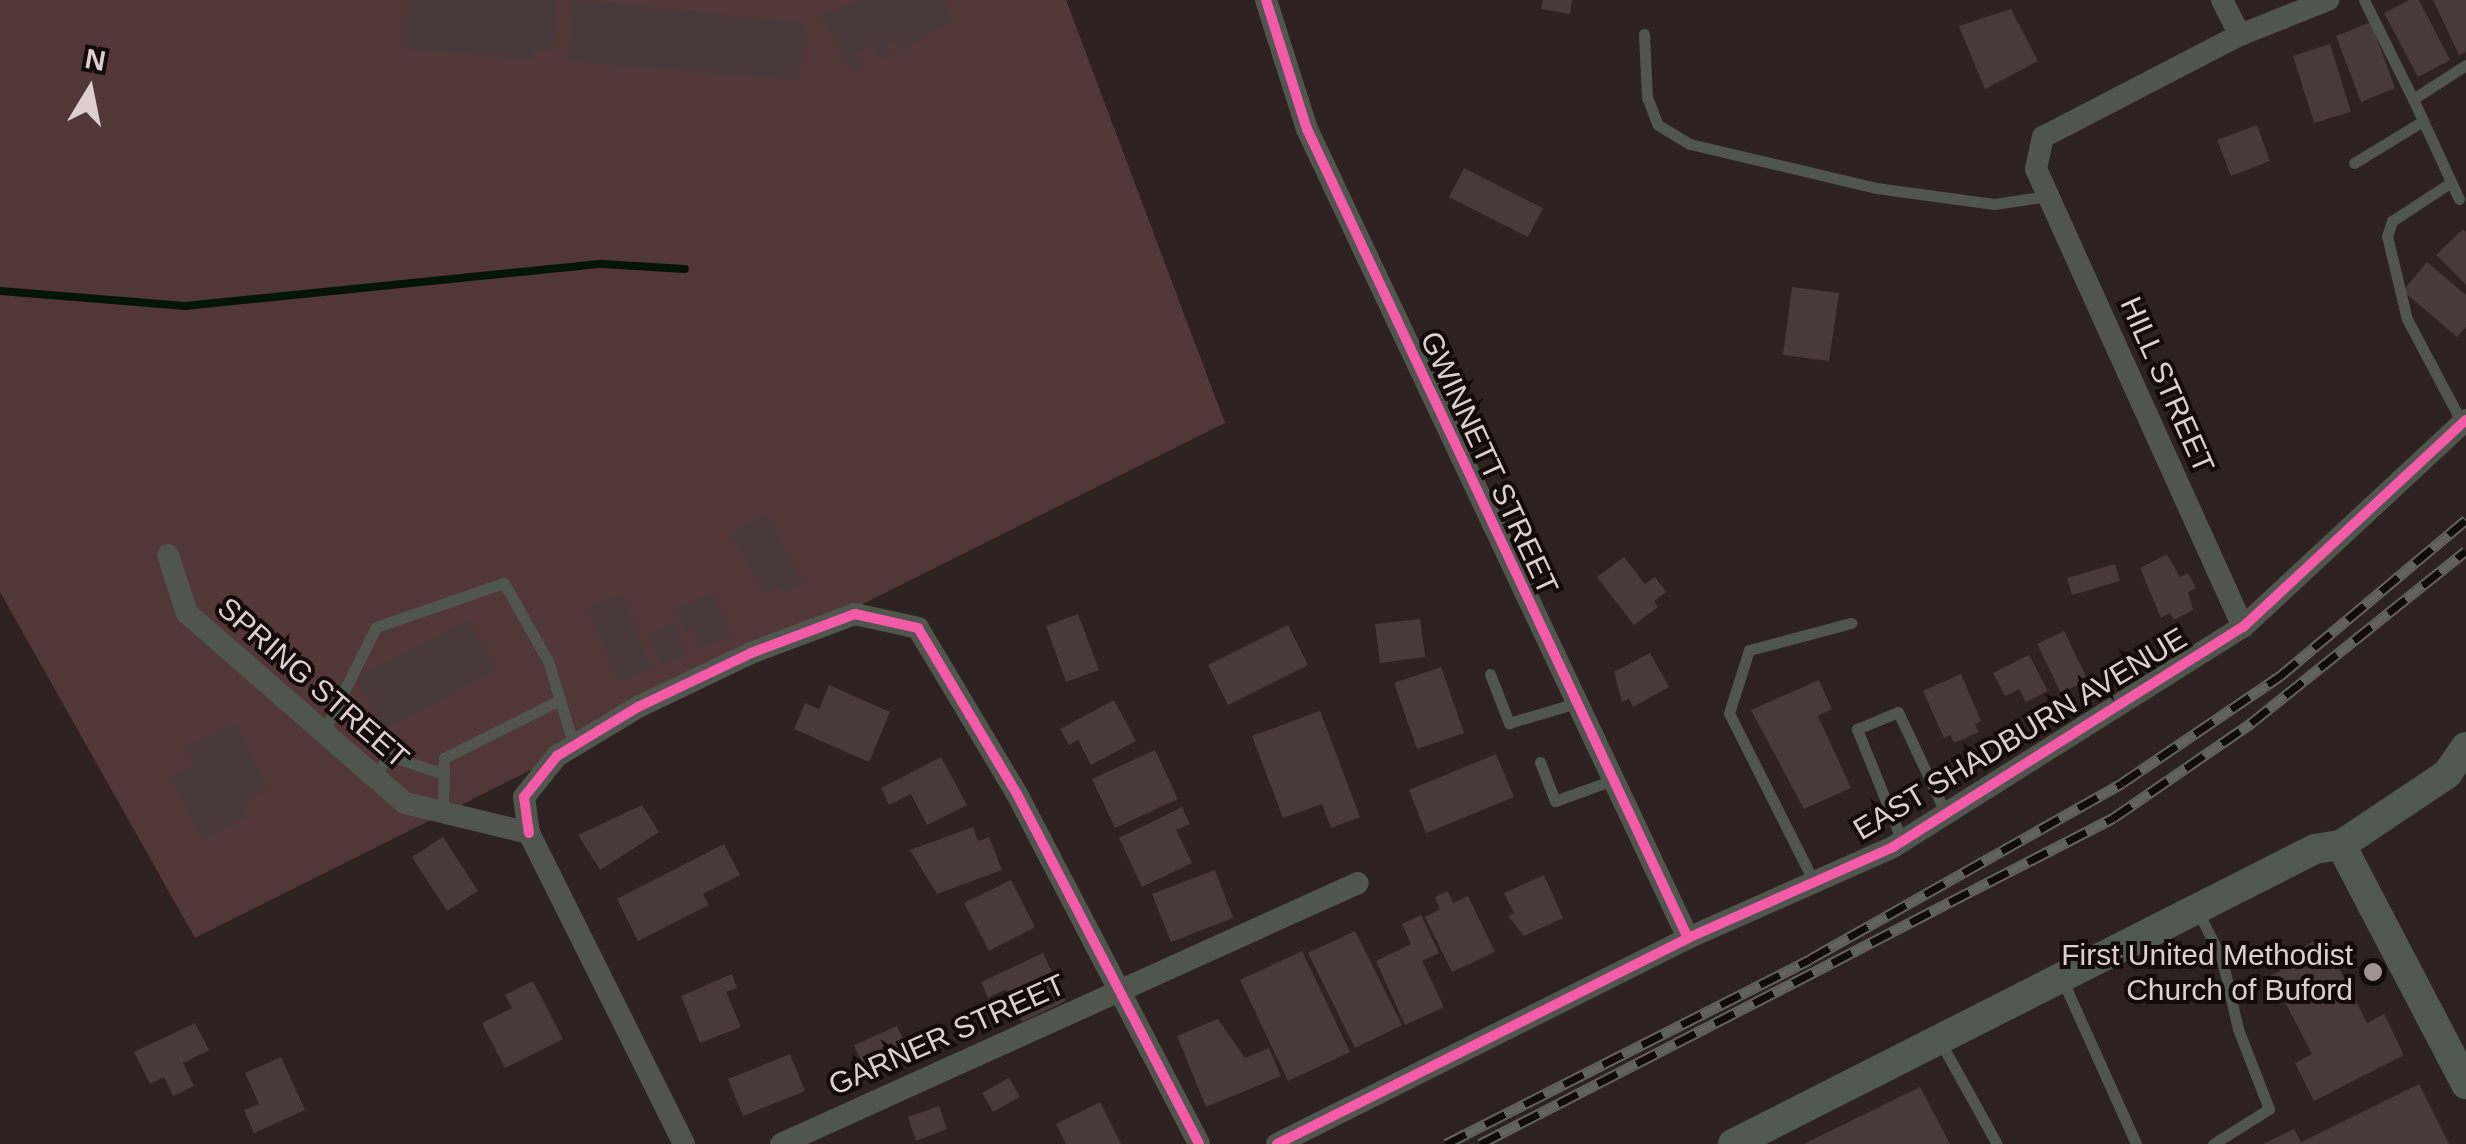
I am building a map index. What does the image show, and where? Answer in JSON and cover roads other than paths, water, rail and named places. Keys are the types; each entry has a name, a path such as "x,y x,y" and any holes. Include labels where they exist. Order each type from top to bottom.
{"street":[{"name":"GWINNETT STREET","path":"1266,0 1307,129 1688,938"},
{"path":"2222,0 2240,35 2328,0"},
{"name":"HILL STREET","path":"2240,35 2043,137 2036,169 2243,627"},
{"name":"EAST SHADBURN AVENUE","path":"1277,1144 1688,938 1902,841 2243,627 2464,422"},
{"name":"SPRING STREET","path":"168,555 186,613 325,729 405,803 529,834"},
{"path":"684,1144 529,834 524,797 557,756 574,746 751,652 855,614 918,628 1017,794 1199,1144"},
{"path":"1733,1144 2315,850 2341,845 2447,774 2466,747"},
{"path":"2341,845 2466,1084"},
{"name":"GARNER STREET","path":"780,1144 1358,883"}],"lane":[{"path":"2364,0 2450,183 2464,200"},
{"path":"1644,34 1648,97 1658,125 1690,144 1876,188 1994,204 2048,196"},
{"path":"2413,99 2466,65"},
{"path":"2354,163 2423,121"},
{"path":"2450,183 2392,221 2389,245 2407,319 2464,422"},
{"path":"325,729 376,626 504,583 548,661 574,746"},
{"path":"1814,882 1729,713 1750,650 1851,624"},
{"path":"1490,674 1510,723 1576,703"},
{"path":"442,812 444,758 560,700"},
{"path":"1902,841 1856,728 1898,712 1946,814"},
{"path":"374,774 390,756 444,774"},
{"path":"1540,762 1555,802 1612,780"},
{"path":"2197,910 2222,959 2238,1028 2270,1109 2212,1144"},
{"path":"2061,977 2136,1144"},
{"path":"1939,1040 1998,1144"}],"waterway":[{"path":"0,291 185,306 602,264 685,269"}],"railway":[{"path":"1446,1144 1810,959 2122,783 2280,676 2466,520"},
{"path":"1480,1144 2113,818 2251,723 2466,551"}],"place":[{"name":"First United Methodist Church of Buford","path":"2373,972"}]}
